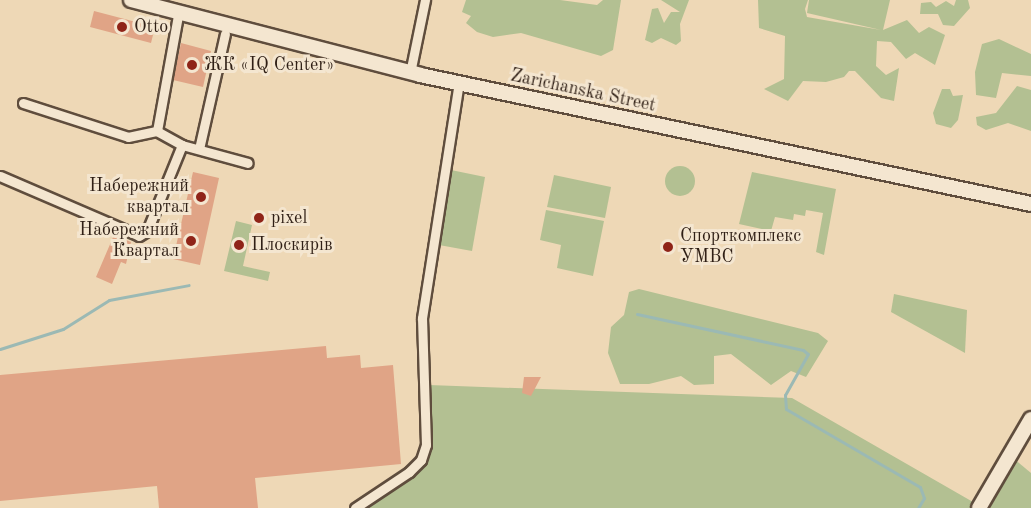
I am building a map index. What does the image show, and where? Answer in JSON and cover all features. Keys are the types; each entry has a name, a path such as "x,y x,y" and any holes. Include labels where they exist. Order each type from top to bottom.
{"street":[{"name":"Zarichanska Street","path":"131,0 178,15 410,73 1031,204"},
{"path":"410,73 425,0"},
{"path":"157,131 178,15"},
{"path":"199,149 225,34"},
{"path":"355,508 409,472 421,459 426,445 422,318 459,83"},
{"path":"23,103 128,136 157,131 182,144 248,163"},
{"path":"0,176 139,236 152,225 182,144"},
{"path":"979,508 1031,419"}],"green space":[{"path":"466,0 560,0 597,5 603,0 621,0 613,50 601,56 521,33 493,37 477,32 466,23 471,16 462,12"},
{"path":"661,0 689,0 680,24 681,41 676,45 661,38 652,43 645,40 652,9 658,8 664,23 671,12 680,12"},
{"path":"758,0 808,0 805,9 807,17 881,30 807,13 809,0 890,0 883,30 907,20 919,33 929,27 945,35 935,65 915,53 906,59 891,42 877,41 876,66 886,75 899,68 894,101 881,98 855,71 849,71 844,77 826,82 803,81 788,101 764,89 784,79 785,36 759,28"},
{"path":"956,0 968,0 970,8 954,26 943,25 938,14 920,14 921,3 931,2 936,7 946,1 954,6"},
{"path":"999,39 1031,54 1031,76 1002,73 996,98 976,95 975,72 982,44"},
{"path":"1017,86 1031,90 1031,131 1008,123 986,130 977,125 976,117 996,113"},
{"path":"942,89 950,89 953,96 963,95 958,120 951,128 936,124 933,113"},
{"path":"680,166 691,170 695,181 691,192 680,196 669,192 665,181 669,170"},
{"path":"451,170 485,177 472,251 439,245"},
{"path":"752,172 836,189 824,255 816,252 823,213 806,210 805,216 794,214 793,220 775,217 771,231 739,224"},
{"path":"554,175 611,187 605,218 547,207"},
{"path":"546,210 604,221 593,276 557,268 561,245 540,240"},
{"name":"Плоскирів","path":"236,221 252,225 243,266 270,272 268,281 224,271"},
{"path":"639,289 818,333 828,341 806,377 791,371 771,385 731,354 714,356 714,384 694,385 681,376 649,384 620,384 608,353 611,327 624,315 629,292"},
{"path":"894,294 967,310 965,353 891,312"},
{"path":"429,385 792,398 973,502 970,508 363,508 421,467 432,433"},
{"path":"1013,458 1031,473 1031,508 984,508"}],"building":[{"name":"Otto","path":"94,11 155,27 151,43 90,27"},
{"name":"ЖК «IQ Center»","path":"181,43 211,51 203,87 173,80"},
{"path":"193,172 219,178 200,265 173,259"},
{"path":"114,235 131,242 126,264 121,262 112,284 96,277"},
{"path":"326,346 327,358 360,355 361,368 393,365 401,464 255,478 258,508 159,508 157,486 0,501 0,375"},
{"path":"524,377 541,377 531,396 522,393"}],"waterway":[{"path":"0,349 63,329 109,300 189,285"},
{"path":"637,314 803,350 808,354 785,395 786,409 920,487 924,498 918,508"}],"place":[{"name":"Otto","path":"122,27"},
{"name":"ЖК «IQ Center»","path":"192,65"},
{"name":"Набережний квартал","path":"201,197"},
{"name":"pixel","path":"259,218"},
{"name":"Набережний Квартал","path":"191,241"},
{"name":"Плоскирів","path":"239,245"},
{"name":"Спорткомплекс УМВС","path":"668,247"}]}
